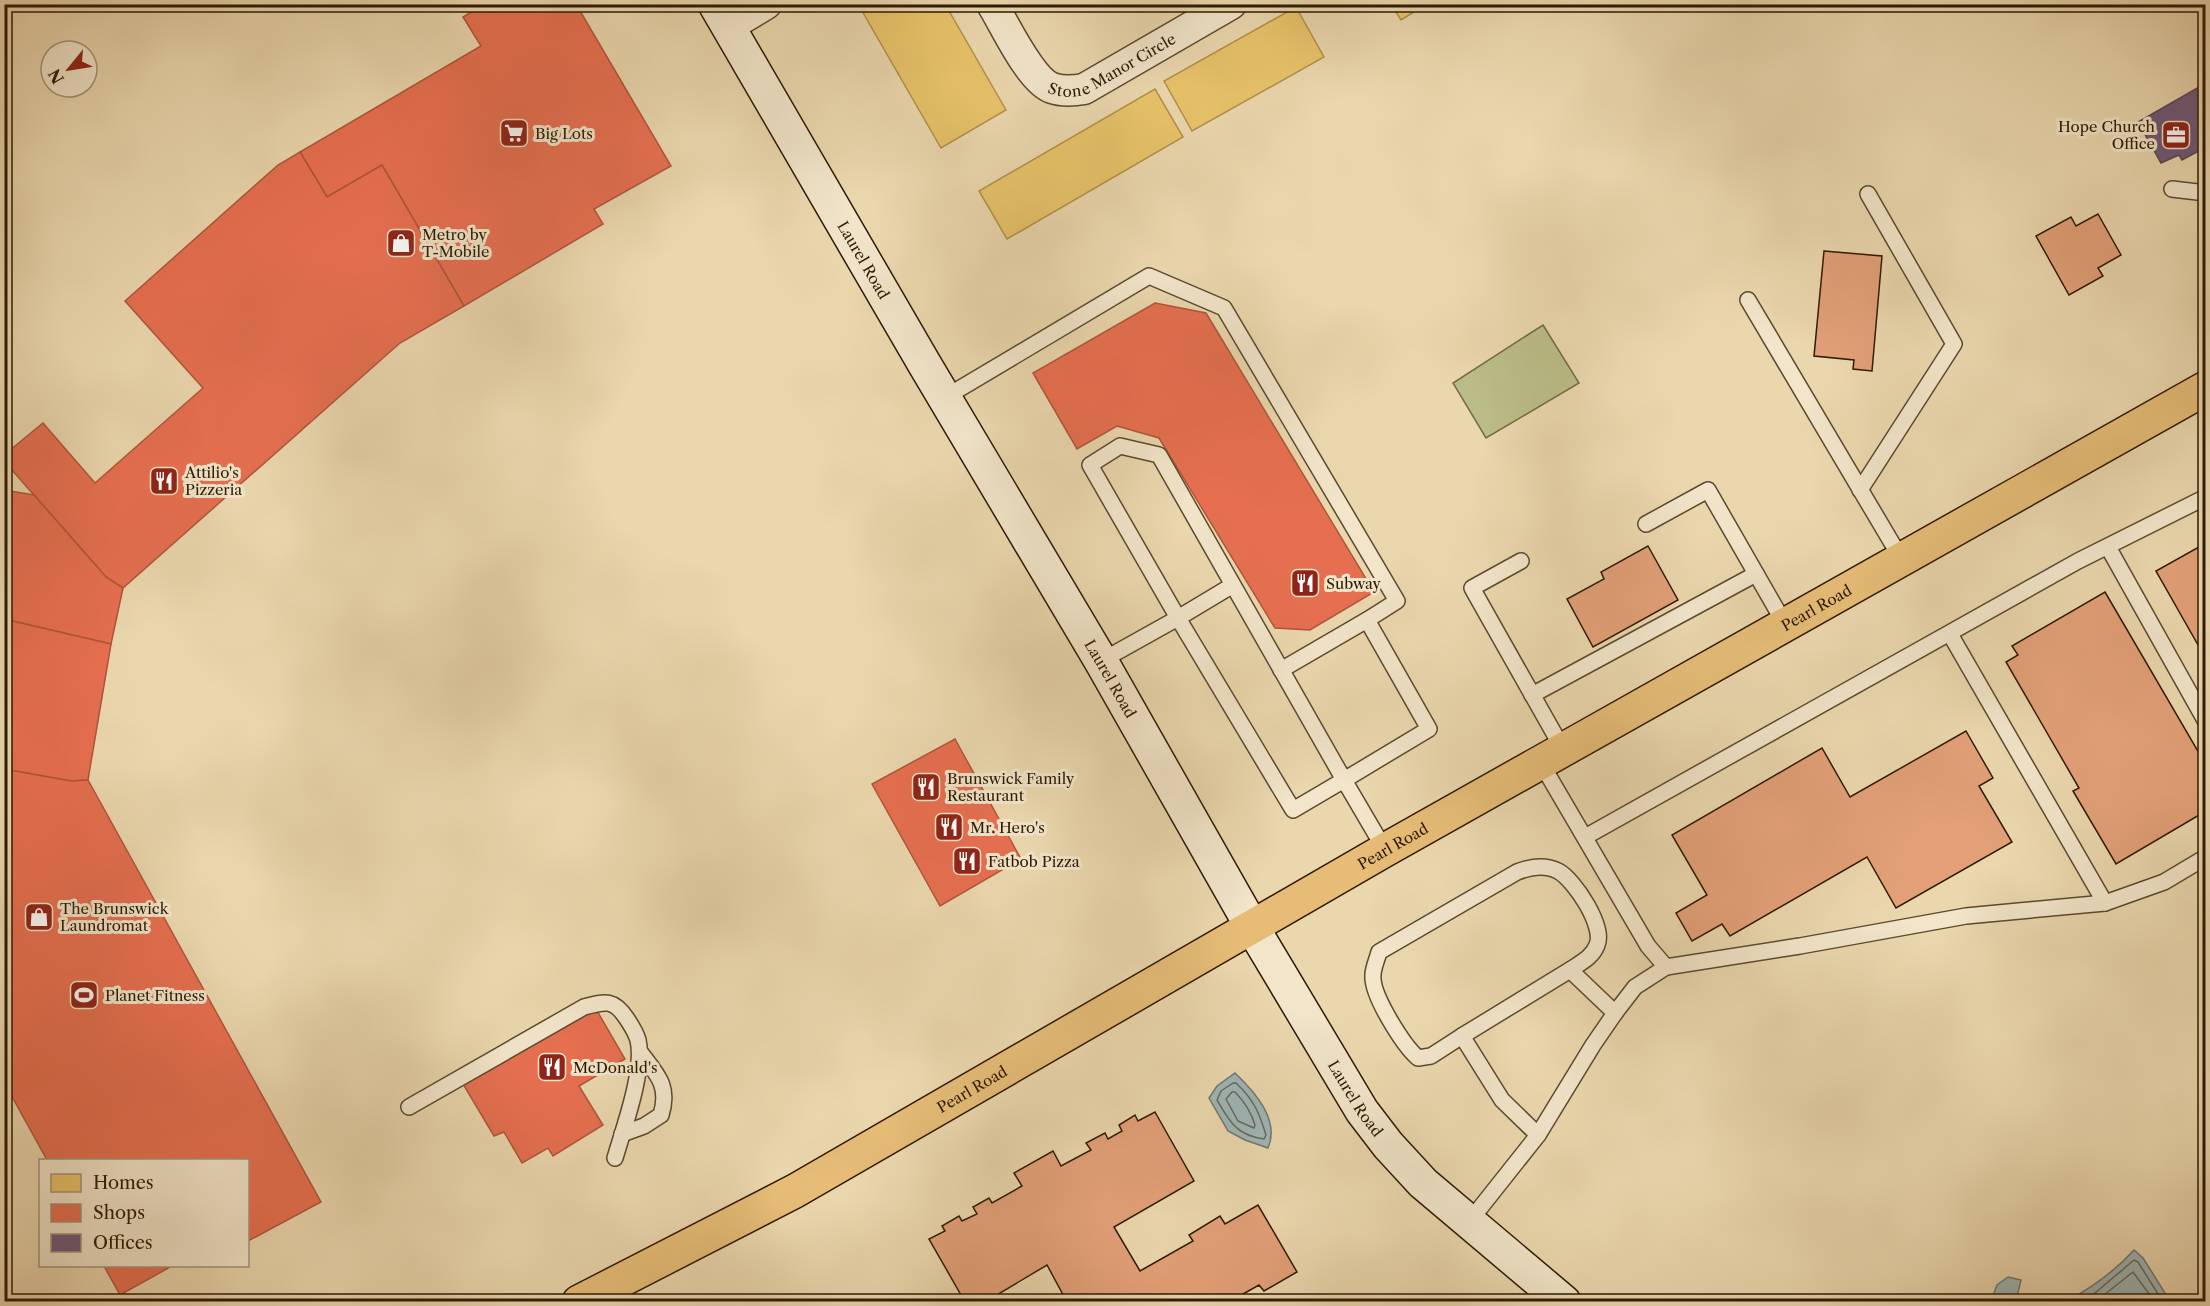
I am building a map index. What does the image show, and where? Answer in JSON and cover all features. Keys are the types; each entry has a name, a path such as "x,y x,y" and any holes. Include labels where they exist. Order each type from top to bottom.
{"main road":[{"name":"Pearl Road","path":"579,1302 795,1191 1385,850 2205,388"}],"street":[{"path":"721,16 766,4"},
{"name":"Stone Manor Circle","path":"992,4 1034,76 1049,87 1066,91 1084,89 1232,4"},
{"name":"Laurel Road","path":"721,16 1101,661 1252,927 1362,1111 1388,1145 1424,1183 1564,1302"}],"lane":[{"path":"2172,189 2205,193"},
{"path":"1860,490 1954,344 1868,194"},
{"path":"944,398 1149,276 1224,308 1397,601 1281,670"},
{"path":"1748,300 1902,560"},
{"path":"1367,620 1429,729 1344,780 1293,810 1090,465 1120,446 1159,455 1281,670 1344,780 1385,850"},
{"path":"1646,524 1708,490 1786,626"},
{"path":"1585,837 2108,547 2200,500 2205,505"},
{"path":"2108,547 2205,722"},
{"path":"1521,561 1472,588 1532,695 1553,757 1585,837 1648,946 1666,967"},
{"path":"1532,695 1756,574"},
{"path":"1101,661 1233,585"},
{"path":"1950,634 2105,903"},
{"path":"1469,1222 1538,1135 1593,1045 1635,987 1666,967 1966,916 2105,903 2164,882 2205,857"},
{"path":"1541,866 1559,871 1578,890 1599,932 1598,944 1590,957 1462,1036 1431,1056 1418,1058 1409,1050 1376,993 1372,977 1379,952 1517,872 1541,866"},
{"path":"1570,970 1615,1013"},
{"path":"409,1107 584,1007 603,1001 617,1005 627,1017 638,1036 640,1052 615,1158"},
{"path":"1462,1036 1502,1100 1538,1135"},
{"path":"622,1134 644,1126 661,1114 665,1101 662,1080 640,1052"}],"green space":[{"path":"1543,325 1579,383 1486,438 1453,383"}],"water":[{"path":"1235,1073 1264,1107 1271,1127 1268,1148 1228,1131 1209,1098 1217,1086"},
{"path":"2134,1250 2143,1258 2170,1301 2067,1301 2103,1278"},
{"path":"2008,1277 2021,1280 2016,1301 1991,1301 1997,1285"}],"building: Homes":[{"path":"858,4 945,4 1006,110 941,148"},
{"path":"1391,4 1427,4 1401,20"},
{"path":"1296,7 1324,57 1192,131 1164,81"},
{"path":"1155,89 1183,137 1007,239 979,191"}],"building: Shops":[{"path":"484,4 576,4 671,166 594,209 603,224 464,306 382,165 327,197 300,152 481,46 463,17"},
{"path":"300,152 327,197 382,165 464,306 400,343 123,588 106,577 4,461 4,455 43,423 95,483 203,388 125,301 278,165"},
{"path":"1155,303 1206,313 1374,592 1310,630 1275,628 1159,438 1117,426 1077,449 1033,373"},
{"path":"4,490 34,495 106,577 123,588 111,644 4,619"},
{"path":"4,619 111,644 88,780 71,781 4,769"},
{"path":"955,739 1021,859 940,906 872,784"},
{"path":"4,769 71,781 88,780 321,1202 249,1240 249,1159 46,1159 4,1082"},
{"path":"596,1009 625,1059 579,1086 603,1125 553,1156 548,1148 522,1163 504,1132 494,1136 463,1084"},
{"path":"105,1267 170,1267 120,1295"}],"building: Offices":[{"name":"Hope Church Office","path":"2206,83 2206,147 2182,160 2179,155 2161,163 2138,122"}],"building: Other":[{"path":"2098,214 2121,255 2098,268 2103,276 2069,295 2036,236 2071,217 2076,226"},
{"path":"1824,251 1882,256 1872,371 1853,369 1854,360 1814,356"},
{"path":"2206,543 2206,659 2156,571"},
{"path":"1648,546 1678,600 1593,647 1567,599 1604,579 1601,572"},
{"path":"2105,592 2206,765 2206,811 2116,864 2073,791 2079,788 2006,662 2018,655 2012,646"},
{"path":"1966,731 1993,778 1979,786 2012,842 1896,908 1867,857 1730,936 1722,924 1692,941 1676,913 1707,895 1672,835 1822,748 1850,797"},
{"path":"1155,1112 1194,1181 1114,1227 1140,1271 1193,1241 1189,1235 1220,1216 1225,1224 1258,1205 1297,1272 1264,1291 1259,1285 1229,1302 1067,1302 1047,1265 985,1302 965,1302 929,1239 945,1231 942,1226 959,1216 962,1221 977,1214 973,1207 989,1198 992,1203 1022,1186 1014,1173 1053,1151 1061,1166 1091,1150 1086,1143 1105,1133 1108,1139 1122,1131 1119,1125 1135,1115 1138,1121"}],"place":[{"name":"Big Lots","path":"514,133"},
{"name":"Hope Church Office","path":"2176,135"},
{"name":"Metro by T-Mobile","path":"401,243"},
{"name":"Attilio's Pizzeria","path":"164,481"},
{"name":"Subway","path":"1305,583"},
{"name":"Brunswick Family Restaurant","path":"926,787"},
{"name":"Mr. Hero's","path":"949,827"},
{"name":"Fatbob Pizza","path":"967,861"},
{"name":"The Brunswick Laundromat","path":"39,917"},
{"name":"Planet Fitness","path":"84,995"},
{"name":"McDonald's","path":"552,1067"}]}
